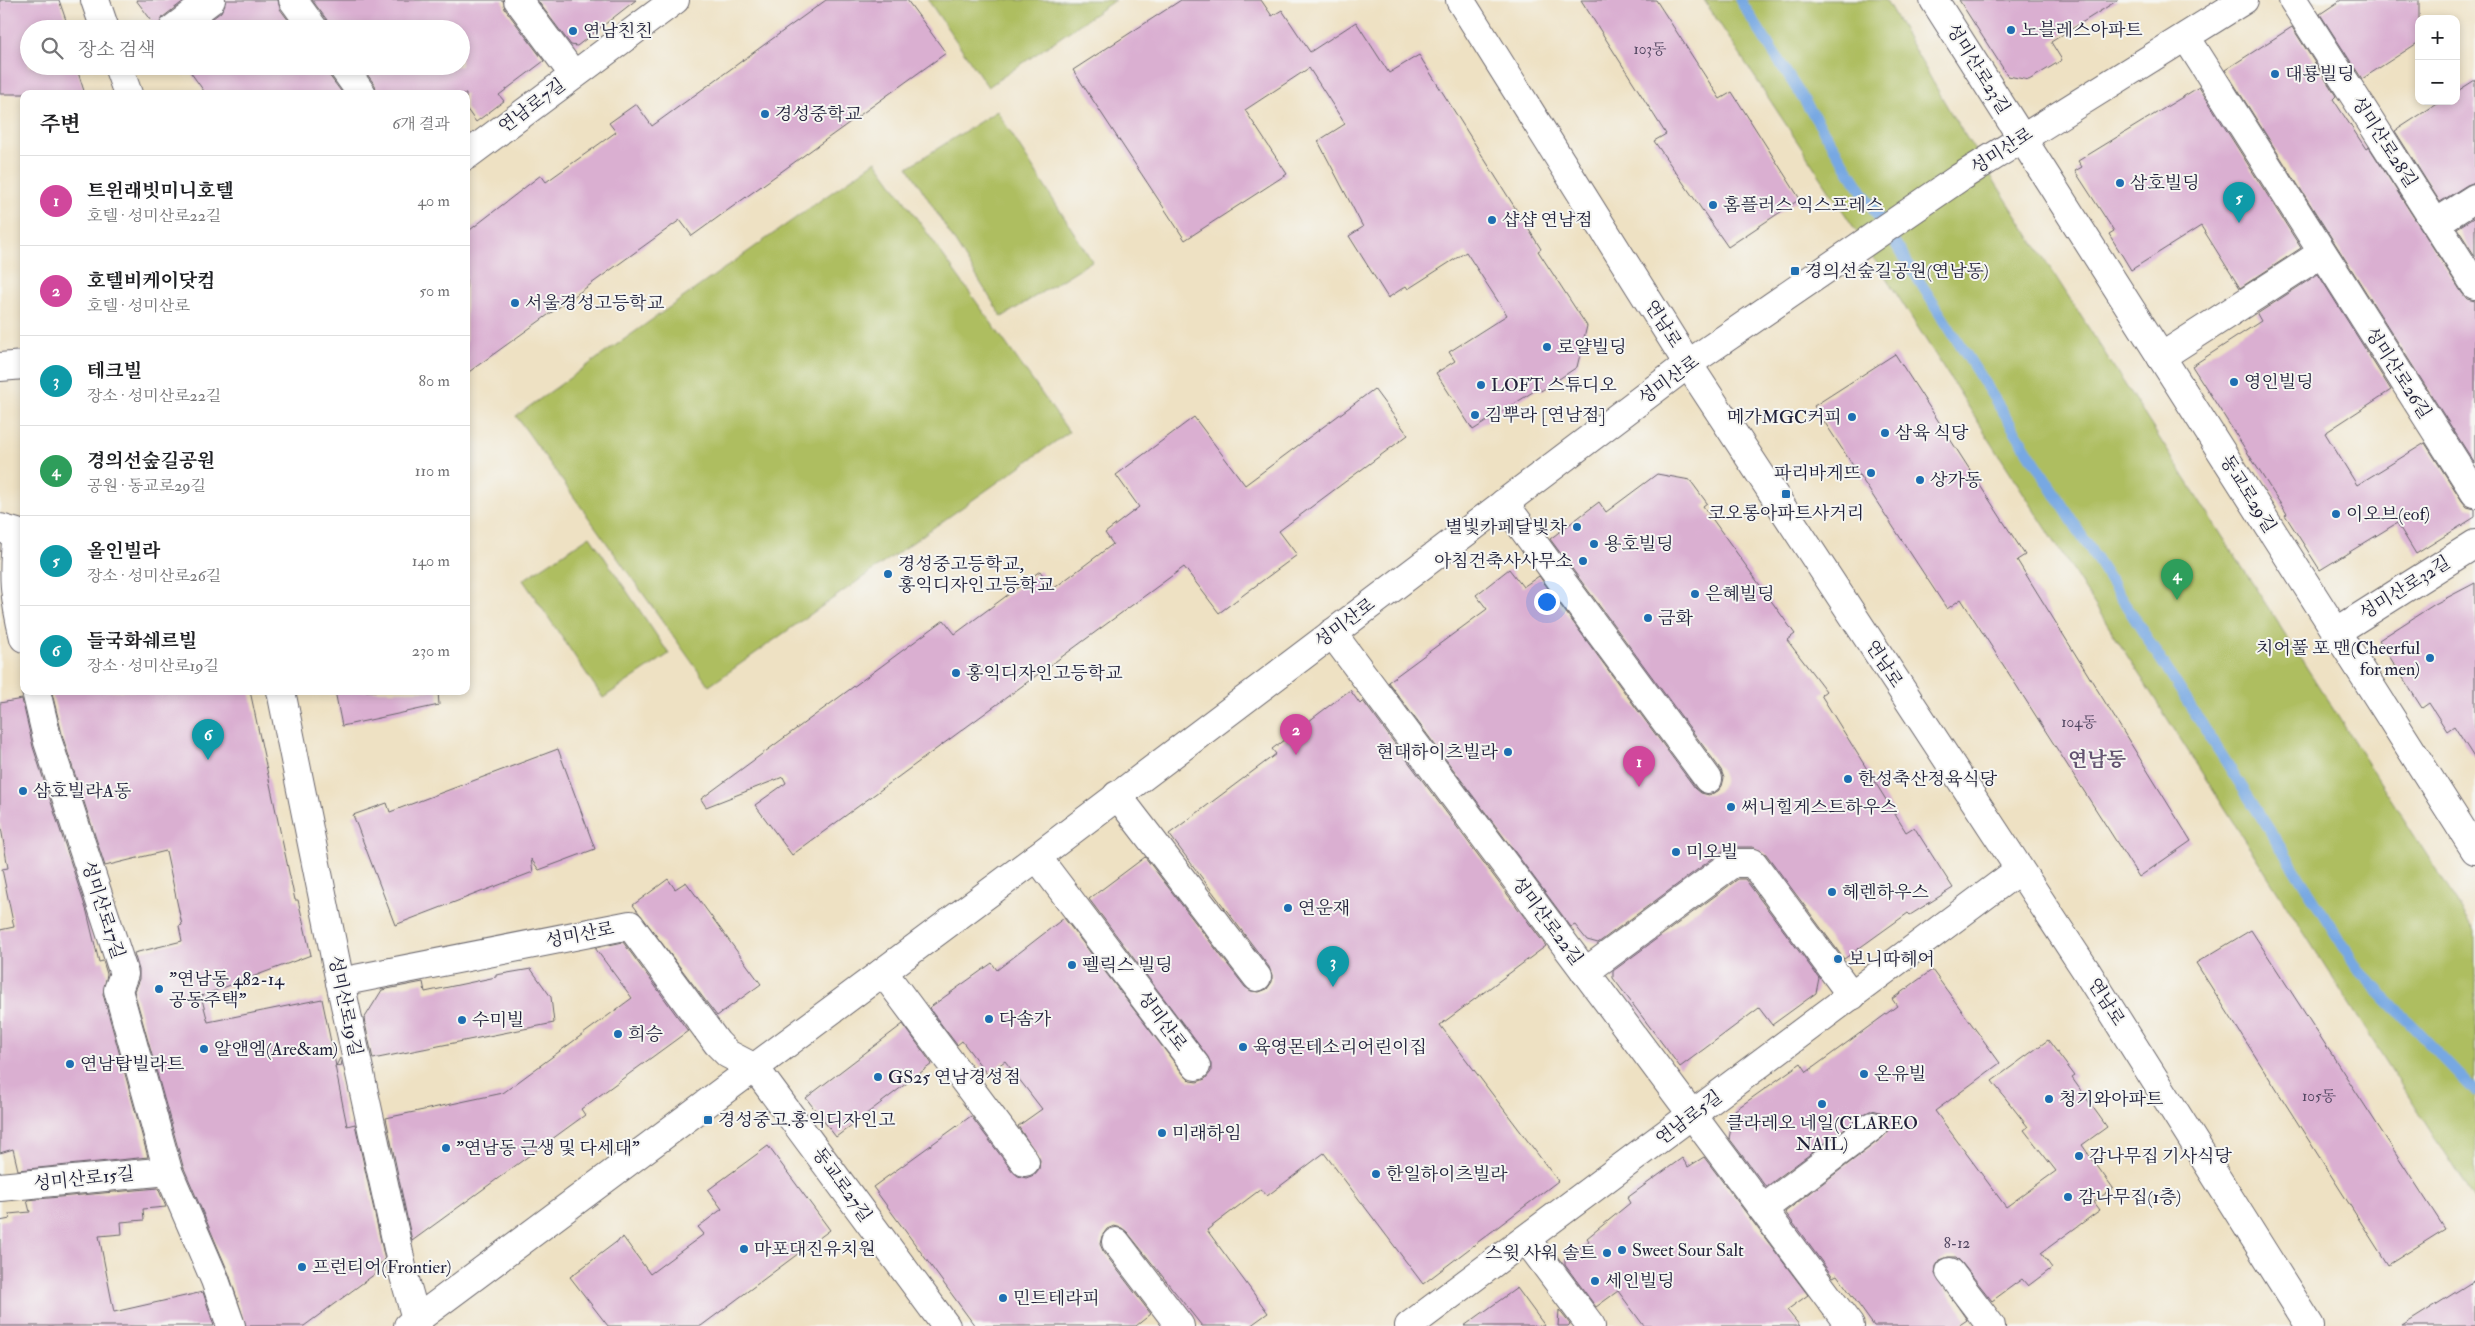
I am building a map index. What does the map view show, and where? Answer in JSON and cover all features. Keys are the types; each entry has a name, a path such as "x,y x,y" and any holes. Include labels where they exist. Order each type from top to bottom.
{"street":[{"path":"95,0 102,20"},
{"path":"185,20 211,0"},
{"path":"293,0 307,20"},
{"name":"연남로7길","path":"518,0 574,74"},
{"name":"연남로7길","path":"470,153 675,0"},
{"name":"연남로","path":"1460,0 1688,364 2092,981 2310,1326"},
{"name":"성미산로23길","path":"1934,0 2021,138"},
{"name":"성미산로","path":"414,1324 1037,857 1688,364 2021,138 2244,0"},
{"name":"성미산로28길","path":"2293,0 2475,285"},
{"name":"성미산로26길","path":"2186,37 2475,493"},
{"path":"348,75 359,90"},
{"name":"동교로29길","path":"2021,138 2475,850"},
{"path":"2436,223 2475,198"},
{"path":"2161,357 2322,253"},
{"path":"0,367 20,365"},
{"path":"1504,503 1708,779"},
{"path":"13,532 15,601 20,622"},
{"name":"성미산로32길","path":"2336,632 2475,544"},
{"name":"성미산로22길","path":"1332,633 1850,1326"},
{"name":"성미산로17길","path":"37,695 48,742 124,974 118,990 168,1171 215,1280 231,1326"},
{"name":"성미산로19길","path":"282,695 340,982 414,1324"},
{"path":"1117,795 1257,977"},
{"name":"성미산로","path":"1037,857 1196,1066"},
{"path":"1585,972 1733,863 1753,863 1852,996"},
{"name":"연남로5길","path":"1409,1326 2019,870"},
{"name":"성미산로","path":"340,982 630,925 717,1043 728,1054 756,1068"},
{"path":"883,972 1025,1162"},
{"name":"동교로27길","path":"756,1068 946,1326"},
{"path":"1763,1209 1874,1126"},
{"name":"성미산로15길","path":"0,1187 168,1171"},
{"path":"1526,1239 1591,1326"},
{"path":"1116,1242 1180,1326"},
{"path":"1950,1272 1990,1326"}],"green space":[{"path":"928,0 1115,0 988,87"},
{"path":"1704,0 1886,0 1952,115 2475,930 2475,1201 1864,243"},
{"path":"997,111 1092,261 1002,317 908,167"},
{"path":"876,161 1069,432 709,686 516,416"},
{"path":"590,536 669,654 603,698 523,580"}],"building":[{"path":"0,0 59,0 66,20 20,20 20,75 79,75 84,90 20,90 20,94 0,94"},
{"path":"136,0 185,0 162,20 151,20"},
{"path":"226,0 278,0 280,9 288,20 211,20 221,12"},
{"path":"312,0 503,0 505,9 544,61 499,95 504,101 476,122 470,114 470,90 376,90 368,75 470,75 470,20 327,20"},
{"path":"537,0 636,0 577,46 571,45"},
{"path":"826,0 907,0 946,53 692,236 680,220 470,371 470,230 541,175 546,182 616,132 609,123 636,104 652,126"},
{"path":"1181,0 1261,0 1272,16 1282,10 1310,52 1356,22 1389,73 1419,55 1541,249 1538,251 1587,326 1577,367 1541,391 1539,388 1473,430 1436,373 1455,361 1449,352 1507,315 1466,252 1408,289 1406,286 1388,298 1349,236 1363,227 1318,141 1345,124 1309,68 1245,110 1287,174 1185,240 1073,70"},
{"path":"1581,0 1656,0 1720,99 1732,92 1800,199 1728,247 1654,141 1666,134"},
{"name":"노블레스아파트","path":"1959,0 2118,0 2051,42 2062,60 2029,80 2008,76"},
{"path":"2341,0 2419,0 2419,15 2415,15 2415,45 2362,79 2320,14"},
{"path":"2292,27 2336,96 2333,99 2366,149 2369,147 2462,293 2467,299 2475,301 2475,464 2225,70"},
{"path":"192,75 329,75 340,90 203,90"},
{"path":"2475,80 2475,182 2440,202 2395,131 2435,105 2460,105 2460,89"},
{"path":"2199,87 2301,248 2240,288 2201,226 2131,270 2109,234 2114,231 2075,171 2082,167 2078,161"},
{"path":"2475,217 2475,256 2457,228"},
{"path":"2318,274 2391,390 2325,433 2357,485 2425,443 2462,501 2467,507 2475,509 2475,517 2416,554 2397,523 2320,570 2285,515 2287,514 2192,366 2261,321 2257,314"},
{"path":"1895,354 2025,555 2017,560 2191,841 2139,877 1961,599 1947,609 1814,406"},
{"path":"1374,389 1408,435 1279,531 1297,555 1219,613 1184,567 792,855 755,805 786,783 783,777 706,807 701,799 944,620 955,634 1040,571 1053,589 1113,544 1105,533 1139,507 1116,475 1194,417 1245,485"},
{"path":"1657,474 1690,480 1707,503 1703,506 1795,634 1787,640 1826,691 1821,695 1906,832 1914,827 1953,888 1910,915 1908,913 1844,959 1766,854 1753,847 1733,847 1724,850 1598,943 1587,940 1575,925 1571,927 1388,682 1487,609 1476,595 1509,569 1523,587 1539,576 1695,788 1701,793 1709,795 1718,791 1722,786 1724,778 1721,770 1550,539 1599,502 1606,512"},
{"path":"2475,583 2475,759 2454,726 2447,731 2429,703 2422,708 2379,640 2435,604"},
{"path":"1350,690 1360,704 1363,701 1546,946 1440,1025 1558,1181 1423,1284 1324,1153 1267,1196 1261,1189 1207,1230 1268,1313 1250,1326 1202,1326 1128,1233 1122,1228 1114,1226 1107,1229 1102,1236 1100,1244 1103,1251 1151,1314 1136,1326 975,1326 873,1187 971,1116 1013,1172 1018,1176 1026,1178 1034,1175 1039,1169 1040,1160 1018,1126 1042,1109 1005,1061 987,1074 962,1041 957,1045 929,1008 992,963 997,970 1064,918 1184,1075 1190,1081 1197,1082 1205,1079 1211,1072 1211,1064 1208,1057 1089,899 1145,857 1245,987 1251,991 1259,992 1267,989 1272,982 1269,967 1169,834 1276,754 1272,749"},
{"path":"52,695 251,695 295,900 298,900 311,955 201,996 208,1022 322,999 347,1126 355,1124 385,1260 374,1268 375,1274 304,1326 246,1326 229,1274 183,1166 134,991 139,979 139,970 134,953 182,941 179,926 182,925 166,851 105,866 63,738"},
{"path":"336,695 438,695 439,705 342,726"},
{"path":"22,699 33,747 87,912 99,962 103,961 107,974 103,994 148,1157 18,1170 13,1149 0,1153 0,930 14,927 2,869 8,868 0,822 0,703"},
{"path":"558,749 595,849 539,870 531,859 533,872 395,925 353,815 387,803 390,812"},
{"path":"668,879 675,889 686,882 761,984 717,1016 633,905"},
{"path":"1738,879 1745,879 1819,978 1816,993 1772,1025 1759,1008 1680,1067 1613,978 1613,971"},
{"path":"2251,930 2445,1229 2388,1265 2196,963"},
{"path":"623,942 688,1031 581,1109 585,1115 412,1241 386,1118 503,1093 632,998 595,948"},
{"path":"531,969 551,997 554,1023 373,1059 364,1019 382,990 423,982 425,992 496,977 496,975"},
{"path":"1932,970 2000,1063 1935,1111 2006,1207 2056,1171 2024,1130 2028,1127 1992,1081 2048,1040 2075,1076 2072,1078 2107,1127 2082,1145 2113,1188 2094,1202 2100,1210 2041,1253 2052,1268 2028,1286 2022,1279 1992,1301 1956,1257 1948,1257 1940,1260 1936,1266 1935,1274 1967,1320 1958,1326 1874,1326 1837,1275 1833,1277 1785,1212 1882,1138 1887,1133 1888,1125 1885,1116 1880,1112 1872,1110 1864,1114 1766,1187 1729,1138 1735,1110 1801,1063 1807,1072 1897,1006 1892,999"},
{"path":"903,1024 932,1064 836,1137 806,1098"},
{"path":"340,1058 342,1065 336,1066"},
{"name":"마포대진유치원","path":"768,1146 830,1230 701,1326 608,1326 570,1277 623,1237 650,1274 704,1234 698,1227 722,1209 708,1190"},
{"path":"1704,1157 1808,1295 1787,1310 1800,1326 1644,1326 1618,1291 1596,1307 1565,1265 1565,1259 1589,1241 1587,1238 1630,1203 1627,1198 1682,1158 1688,1167"},
{"path":"158,1188 166,1207 143,1209 144,1220 121,1222 122,1234 99,1236 114,1312 203,1292 214,1326 0,1326 0,1221 10,1219 9,1214 30,1212 27,1200"},
{"path":"2475,1280 2475,1326 2402,1326"},
{"path":"1517,1288 1545,1326 1464,1326"},
{"path":"1559,1310 1570,1324 1568,1326 1558,1326"}],"waterway":[{"path":"1740,0 2360,972 2475,1091"}],"place":[{"name":"노블레스아파트","path":"2011,30"},
{"name":"연남친친","path":"573,31"},
{"name":"대룡빌딩","path":"2275,74"},
{"name":"경성중학교","path":"765,114"},
{"name":"삼호빌딩","path":"2120,183"},
{"name":"홈플러스 익스프레스","path":"1713,205"},
{"name":"샵샵 연남점","path":"1492,220"},
{"name":"올인빌라","path":"2239,223"},
{"name":"경의선숲길공원(연남동)","path":"1795,271"},
{"name":"서울경성고등학교","path":"515,303"},
{"name":"로얄빌딩","path":"1547,347"},
{"name":"영인빌딩","path":"2234,382"},
{"name":"LOFT 스튜디오","path":"1481,385"},
{"name":"김뿌라 [연남점]","path":"1475,415"},
{"name":"메가MGC커피","path":"1852,417"},
{"name":"삼육 식당","path":"1885,433"},
{"name":"파리바게뜨","path":"1871,473"},
{"name":"상가동","path":"1920,480"},
{"name":"코오롱아파트사거리","path":"1786,494"},
{"name":"이오브(eof)","path":"2336,514"},
{"name":"별빛카페달빛차","path":"1577,527"},
{"name":"용호빌딩","path":"1594,544"},
{"name":"아침건축사사무소","path":"1583,561"},
{"name":"경성중고등학교, 홍익디자인고등학교","path":"888,574"},
{"name":"은혜빌딩","path":"1695,594"},
{"name":"경의선숲길공원","path":"2177,600"},
{"name":"금화","path":"1648,618"},
{"name":"치어풀 포 맨(Cheerful for men)","path":"2430,658"},
{"name":"홍익디자인고등학교","path":"956,673"},
{"name":"현대하이츠빌라","path":"1508,752"},
{"name":"호텔비케이닷컴","path":"1296,755"},
{"name":"들국화쉐르빌","path":"208,760"},
{"name":"한성축산정육식당","path":"1848,779"},
{"name":"트윈래빗미니호텔","path":"1639,787"},
{"name":"삼호빌라A동","path":"23,791"},
{"name":"써니힐게스트하우스","path":"1731,807"},
{"name":"미오빌","path":"1676,852"},
{"name":"헤렌하우스","path":"1832,892"},
{"name":"연운재","path":"1288,908"},
{"name":"보니따헤어","path":"1838,959"},
{"name":"펠릭스 빌딩","path":"1072,965"},
{"name":"테크빌","path":"1333,987"},
{"name":"\"연남동 482-14 공동주택\"","path":"159,989"},
{"name":"다솜가","path":"989,1019"},
{"name":"수미빌","path":"462,1020"},
{"name":"희승","path":"618,1034"},
{"name":"육영몬테소리어린이집","path":"1243,1047"},
{"name":"알앤엠(Are&am)","path":"204,1049"},
{"name":"연남탑빌라트","path":"70,1064"},
{"name":"온유빌","path":"1864,1074"},
{"name":"GS25 연남경성점","path":"878,1077"},
{"name":"청기와아파트","path":"2049,1099"},
{"name":"클라레오 네일(CLAREO NAIL)","path":"1822,1104"},
{"name":"경성중고.홍익디자인고","path":"708,1120"},
{"name":"미래하임","path":"1162,1133"},
{"name":"\"연남동 근생 및 다세대\"","path":"446,1148"},
{"name":"감나무집 기사식당","path":"2079,1156"},
{"name":"한일하이츠빌라","path":"1376,1174"},
{"name":"감나무집(1층)","path":"2068,1197"},
{"name":"마포대진유치원","path":"744,1249"},
{"name":"Sweet Sour Salt","path":"1622,1250"},
{"name":"스윗 사워 솔트","path":"1607,1253"},
{"name":"프런티어(Frontier)","path":"302,1267"},
{"name":"세인빌딩","path":"1595,1281"},
{"name":"민트테라피","path":"1003,1298"}],"district":[{"name":"연남동","path":"2097,759"}]}
